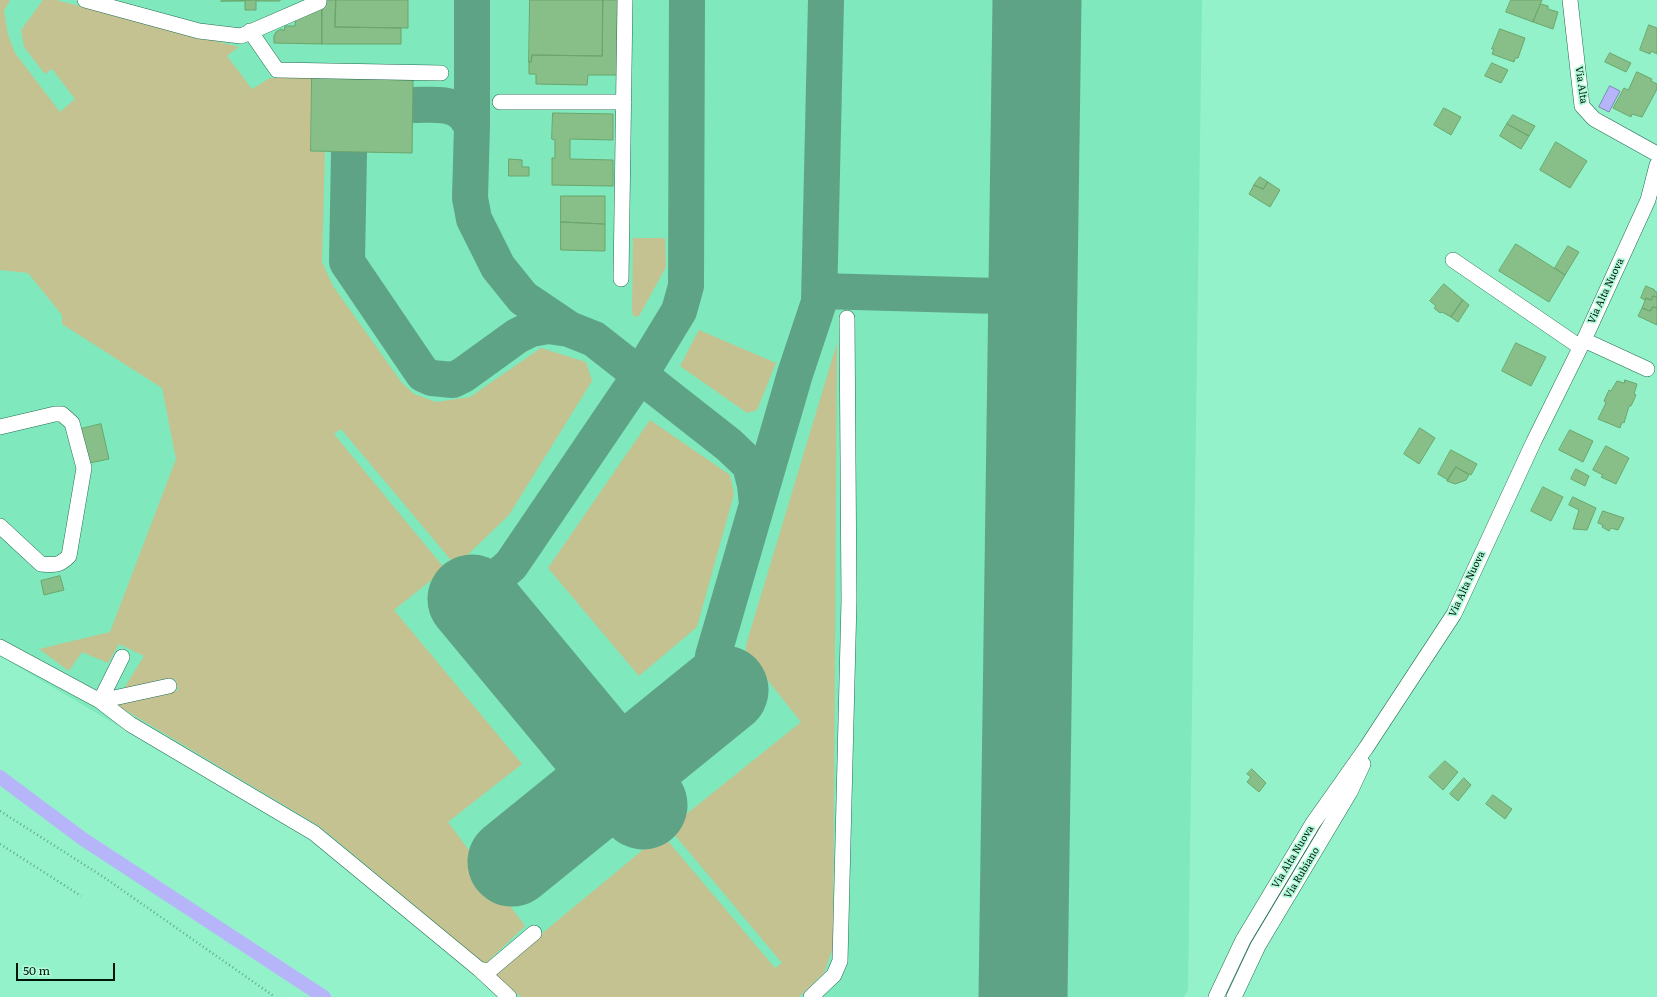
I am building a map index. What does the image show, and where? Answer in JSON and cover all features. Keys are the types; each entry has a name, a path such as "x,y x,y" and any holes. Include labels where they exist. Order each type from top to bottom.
{"street":[{"path":"85,0 199,32 241,36 319,2 319,0"},
{"path":"621,279 625,0"},
{"name":"Via Alta","path":"1570,0 1582,106 1594,119 1657,154"},
{"path":"250,32 277,70 441,73"},
{"path":"500,102 624,102"},
{"name":"Via Alta Nuova","path":"1216,997 1244,940 1314,823 1366,748 1454,614 1648,200 1657,165"},
{"path":"1453,260 1582,343 1647,369"},
{"path":"811,997 834,975 840,961 849,600 847,318"},
{"path":"0,427 55,414 62,414 72,423 84,468 69,556 62,563 55,565 41,564 0,526"},
{"path":"0,647 100,701 130,724 314,833 479,970 509,997"},
{"path":"100,701 122,657"},
{"path":"100,701 169,686"},
{"name":"Via Rubiano","path":"1234,997 1258,946 1350,792 1363,764 1366,748"},
{"path":"479,970 489,971 534,933"}],"path":[{"path":"0,811 105,878 275,997"},
{"path":"0,844 81,896"}],"shaded area":[{"path":"0,0 1202,0 1188,990 1184,997 501,997 308,838 0,656"},
{"path":"0,0 10,0 4,11 8,35 15,53 60,112 75,99 52,69 45,74 24,47 21,30 43,0 56,0 239,47 227,56 252,89 270,78 312,78 311,151 325,152 322,262 333,286 402,383 414,394 436,402 470,397 541,348 586,362 592,381 509,515 456,566 341,429 334,434 445,569 394,610 522,764 448,822 525,926 485,964 319,826 115,704 178,690 175,679 123,690 144,656 119,644 108,663 82,652 69,671 39,649 110,632 176,459 162,388 62,324 62,315 28,273 0,270"},
{"path":"633,238 665,238 666,267 639,316 634,317 632,311"},
{"path":"699,330 776,363 757,410 747,413 680,366"},
{"path":"837,343 833,948 824,973 799,997 521,997 493,974 662,834 775,968 782,963 669,828 801,722 746,653 746,645"},
{"path":"650,420 730,475 734,494 697,627 639,676 548,568"}],"water":[{"path":"1610,86 1620,91 1609,112 1599,107"}],"building":[{"path":"280,0 256,1 256,10 245,10 245,1 221,1"},
{"path":"322,0 336,0 335,27 401,28 401,44 322,44"},
{"path":"336,0 408,0 408,28 335,27"},
{"path":"530,0 603,0 602,56 532,55 531,62 529,62"},
{"path":"603,0 618,0 617,75 588,75 587,85 536,84 536,74 529,74 529,62 531,62 532,55 602,56"},
{"path":"1511,0 1542,0 1533,22 1506,12"},
{"path":"1541,4 1548,6 1548,9 1558,12 1553,29 1533,22"},
{"path":"322,9 322,44 274,43 274,36 276,32 281,29 284,31 285,26 295,26 296,16"},
{"path":"1649,25 1657,28 1657,54 1651,51 1650,54 1640,50"},
{"path":"1500,29 1525,38 1518,58 1515,58 1514,62 1492,54 1494,49 1492,49"},
{"path":"1610,53 1631,63 1626,72 1605,62"},
{"path":"1492,63 1508,70 1501,83 1485,76"},
{"path":"1637,72 1652,79 1651,81 1657,84 1657,89 1642,117 1632,114 1631,117 1613,108 1624,88 1628,90"},
{"path":"312,78 413,80 412,153 311,151"},
{"path":"1444,108 1461,117 1451,135 1434,125"},
{"path":"553,113 613,114 613,140 570,139 570,159 613,160 613,186 552,185 552,158 555,158 555,140 552,139"},
{"path":"1513,115 1535,126 1529,136 1507,124"},
{"path":"1507,124 1529,136 1521,149 1500,136"},
{"path":"1556,142 1587,161 1570,188 1540,170"},
{"path":"509,159 522,160 522,167 529,167 529,176 509,176"},
{"path":"1260,177 1268,182 1263,189 1254,185"},
{"path":"1268,182 1280,190 1270,207 1249,194 1254,185 1263,189"},
{"path":"561,196 605,196 605,224 561,222"},
{"path":"561,222 605,224 605,251 561,250"},
{"path":"1516,244 1565,275 1549,302 1499,271"},
{"path":"1568,246 1579,252 1565,275 1555,268"},
{"path":"1444,284 1463,300 1451,317 1442,312 1440,313 1434,308 1436,306 1430,301"},
{"path":"1646,286 1657,292 1657,297 1653,296 1651,300 1641,298"},
{"path":"1653,296 1657,297 1657,308 1653,307 1650,311 1642,308 1646,298 1651,300"},
{"path":"1463,300 1469,305 1458,322 1451,317"},
{"path":"1653,307 1657,308 1657,325 1638,316 1642,308 1650,311"},
{"path":"1516,343 1546,357 1531,386 1502,371"},
{"path":"1625,380 1637,384 1634,394 1636,395 1631,406 1629,406 1624,423 1622,422 1620,428 1598,419 1606,403 1604,401 1609,390 1611,391 1617,381 1624,383"},
{"path":"101,424 109,459 89,463 81,429"},
{"path":"1420,428 1435,438 1419,464 1404,454"},
{"path":"1570,430 1593,441 1583,462 1559,450"},
{"path":"1606,446 1629,458 1616,484 1601,477 1603,475 1593,470"},
{"path":"1451,450 1477,464 1471,475 1456,467 1448,480 1438,474"},
{"path":"1456,467 1469,475 1466,480 1455,484 1447,481"},
{"path":"1576,469 1589,476 1585,486 1571,479"},
{"path":"1543,487 1563,497 1551,521 1531,511"},
{"path":"1573,497 1596,508 1587,530 1573,529 1579,510 1569,505"},
{"path":"1603,511 1624,518 1618,530 1611,528 1609,531 1602,527 1603,525 1598,523"},
{"path":"60,576 64,590 44,595 41,581"},
{"path":"1445,761 1458,772 1443,790 1429,777"},
{"path":"1252,769 1266,783 1259,792 1247,782 1251,777 1247,774"},
{"path":"1464,778 1471,785 1458,801 1450,794"},
{"path":"1493,795 1512,809 1505,819 1486,804"}],"waterway":[{"path":"0,777 83,839 324,997"}],"taxiway":[{"path":"472,0 472,126 470,198 474,219 498,267 523,298 569,329 594,339 729,445 750,465 755,485 757,504"},
{"path":"472,599 511,565 640,375 679,311 686,286 687,0"},
{"path":"724,690 713,656 795,374 819,302 826,0"},
{"path":"415,105 440,105 452,107 463,114 472,126"},
{"path":"349,153 347,262 423,374 432,378 453,380 463,375 517,336 531,329 548,326 569,329"},
{"path":"820,291 1033,297"}],"runway":[{"path":"1023,997 1037,0"},
{"path":"472,599 643,805"},
{"path":"512,862 724,690"}]}
